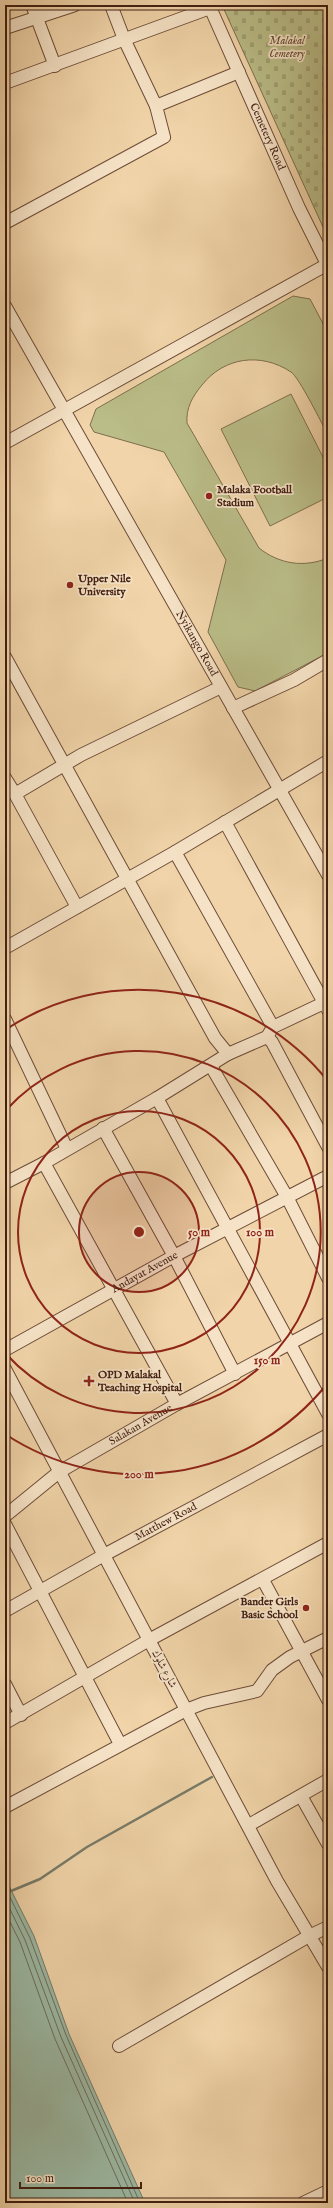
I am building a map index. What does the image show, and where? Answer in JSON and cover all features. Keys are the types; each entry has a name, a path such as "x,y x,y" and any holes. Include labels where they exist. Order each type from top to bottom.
{"street":[{"path":"32,5 55,66"},
{"path":"5,28 37,19 75,5"},
{"path":"5,223 164,137 156,106 124,40 111,5"},
{"path":"5,83 55,66 210,7"},
{"name":"Cemetery Road","path":"210,7 299,208 328,265"},
{"path":"156,106 239,72"},
{"path":"5,444 328,265"},
{"name":"Nyikango Road","path":"5,306 66,411 328,875"},
{"path":"5,657 127,880 216,1038 228,1054"},
{"path":"233,708 294,680 328,660"},
{"path":"15,794 64,764 221,687"},
{"path":"5,948 127,880 328,761"},
{"path":"5,778 77,907"},
{"path":"5,1183 44,1163 157,1098 211,1066 228,1054 327,1005 225,822"},
{"path":"174,852 270,1032 272,1042 328,1146"},
{"path":"5,1019 67,1149"},
{"path":"211,1066 287,1198 328,1278"},
{"path":"157,1098 328,1414"},
{"path":"103,1128 174,1256 235,1374"},
{"path":"44,1163 177,1404"},
{"name":"Andayat Avenue","path":"5,1350 174,1256 328,1176"},
{"name":"Salakan Avenue","path":"5,1516 59,1472 177,1404 291,1345 328,1323"},
{"name":"شارع شلوك","path":"5,1369 186,1710 309,1936 328,1967"},
{"name":"Matthew Road","path":"5,1610 328,1435"},
{"path":"5,1524 120,1744"},
{"path":"5,1723 149,1640 328,1544"},
{"path":"262,1580 317,1677 328,1700"},
{"path":"5,1807 120,1744 186,1710 204,1703 257,1692 272,1670 290,1657 328,1638"},
{"path":"5,1684 21,1715"},
{"path":"249,1825 328,1780"},
{"path":"301,1796 328,1844"},
{"path":"119,2046 309,1936 328,1927"},
{"path":"303,2203 328,2191"}],"green space":[{"name":"Malakal Cemetery","path":"222,5 328,5 328,238"},
{"name":"Malaka Football Stadium","path":"293,296 310,299 328,333 328,435 305,391 295,376 291,372 279,366 268,362 255,360 244,360 232,363 221,368 211,376 195,394 189,408 187,418 187,423 259,548 275,558 292,563 310,563 328,558 328,653 255,691 238,687 208,632 226,560 164,452 94,432 90,425 96,409"},
{"name":"Malaka Football Stadium","path":"291,394 328,467 328,497 270,526 221,429"}],"water":[{"path":"5,1878 34,1936 69,2034 145,2203 5,2203"}],"waterway":[{"path":"11,1891 40,1879 87,1847 212,1777"}],"place":[{"name":"Malaka Football Stadium","path":"209,496"},
{"name":"Upper Nile University","path":"70,585"},
{"name":"OPD Malakal Teaching Hospital","path":"89,1381"},
{"name":"Bander Girls Basic School","path":"306,1608"}]}
